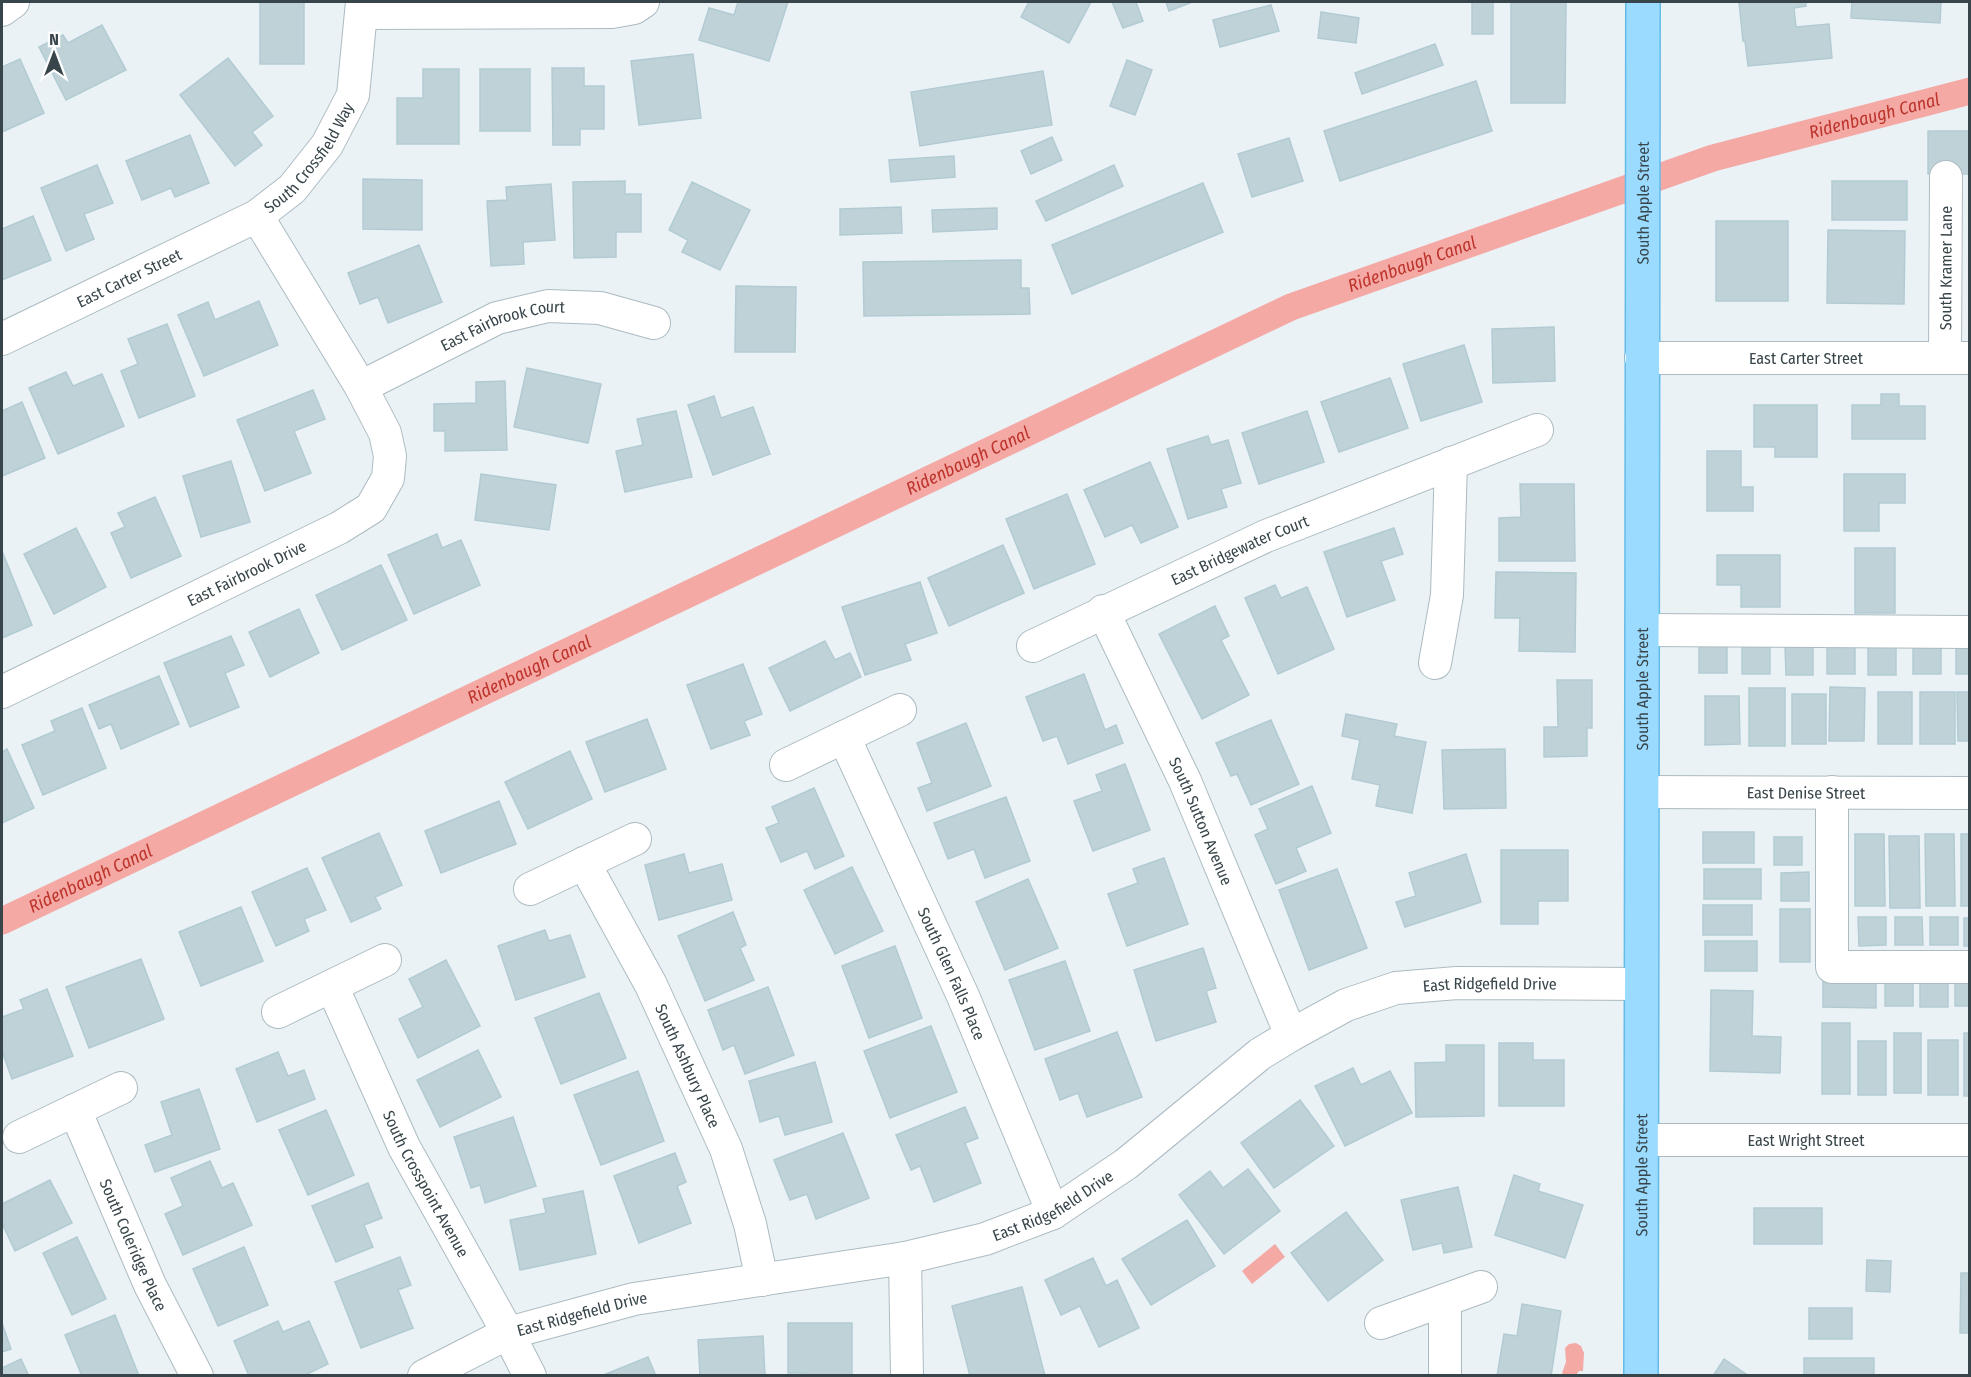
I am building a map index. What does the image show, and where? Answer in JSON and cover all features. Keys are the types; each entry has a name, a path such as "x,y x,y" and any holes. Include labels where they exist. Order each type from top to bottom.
{"main road":[{"name":"South Apple Street","path":"1641,1376 1643,2"}],"street":[{"path":"2,10 13,2"},
{"path":"362,7 612,12 634,8 643,2"},
{"name":"South Crossfield Way","path":"361,387 257,216 292,189 327,144 353,95 362,7"},
{"name":"South Kramer Lane","path":"1946,177 1957,358"},
{"name":"East Carter Street","path":"2,339 257,216"},
{"name":"East Fairbrook Court","path":"361,387 497,318 548,306 600,308 654,323"},
{"name":"East Carter Street","path":"1641,358 1957,358"},
{"name":"East Fairbrook Drive","path":"2,692 339,528 371,508 388,478 390,456 385,433 361,387"},
{"name":"East Bridgewater Court","path":"1033,646 1266,536 1537,430"},
{"path":"1435,663 1447,595 1451,464"},
{"name":"South Sutton Avenue","path":"1103,611 1185,781 1290,1035"},
{"path":"1642,630 1970,632"},
{"path":"786,765 900,710"},
{"name":"South Glen Falls Place","path":"844,737 963,996 1053,1213"},
{"name":"East Denise Street","path":"1642,792 1970,793"},
{"path":"1832,792 1832,967 1970,967"},
{"path":"530,890 634,839"},
{"name":"South Ashbury Place","path":"584,863 651,985 726,1149 750,1224 762,1280"},
{"path":"278,1012 385,960"},
{"name":"East Ridgefield Drive","path":"424,1376 508,1333 634,1299 905,1258 985,1239 1053,1213 1126,1164 1260,1054 1346,1005 1396,988 1457,983 1642,984"},
{"name":"South Crosspoint Avenue","path":"332,986 404,1147 530,1376"},
{"path":"19,1137 121,1088"},
{"name":"South Coleridge Place","path":"75,1110 150,1285 197,1376"},
{"name":"East Wright Street","path":"1642,1140 1970,1140"},
{"path":"905,1258 907,1376"},
{"path":"1381,1323 1481,1287"},
{"path":"1445,1300 1445,1376"}],"shaded area":[{"path":"1275,1244 1285,1257 1252,1284 1242,1271"},
{"path":"1576,1343 1581,1346 1584,1353 1583,1371 1579,1371 1576,1375 1564,1375 1562,1373 1566,1362 1565,1348 1569,1344"}],"building":[{"path":"260,2 304,2 304,64 260,64"},
{"path":"738,2 788,2 769,61 699,40 709,8 734,15"},
{"path":"1029,2 1091,2 1069,43 1021,17"},
{"path":"1112,2 1136,2 1143,21 1123,28"},
{"path":"1166,2 1189,2 1190,3 1169,11"},
{"path":"1472,2 1493,2 1493,34 1472,34"},
{"path":"1511,2 1566,2 1565,103 1511,103"},
{"path":"1739,2 1806,2 1806,6 1794,8 1796,27 1829,24 1832,58 1748,66"},
{"path":"1852,2 1941,2 1940,23 1851,18"},
{"path":"1271,5 1279,31 1220,47 1213,20"},
{"path":"1321,12 1359,18 1356,43 1318,38"},
{"path":"102,25 126,70 66,100 39,47 63,35 68,43"},
{"path":"1435,44 1443,65 1362,94 1355,73"},
{"path":"693,54 701,118 639,125 631,61"},
{"path":"228,58 273,116 252,132 262,145 235,166 180,95"},
{"path":"20,59 44,113 2,132 2,67"},
{"path":"1127,60 1152,70 1135,115 1110,106"},
{"path":"552,68 584,68 584,86 604,86 604,129 580,129 580,145 553,145"},
{"path":"423,69 459,69 459,144 397,144 397,98 423,98"},
{"path":"480,69 530,69 530,131 480,131"},
{"path":"1043,71 1052,125 920,146 911,92"},
{"path":"1476,81 1492,131 1340,181 1324,131"},
{"path":"1928,131 1970,131 1970,174 1928,174"},
{"path":"190,135 209,183 175,197 171,188 142,200 126,161"},
{"path":"1052,137 1062,160 1031,174 1021,151"},
{"path":"1289,138 1303,181 1252,197 1238,154"},
{"path":"954,156 955,177 891,182 889,160"},
{"path":"97,165 113,203 84,214 94,239 66,251 41,188"},
{"path":"1114,165 1123,186 1046,221 1036,201"},
{"path":"363,179 422,180 422,230 363,229"},
{"path":"625,181 625,194 641,194 641,232 616,232 616,257 574,258 573,182"},
{"path":"1832,181 1907,181 1907,220 1832,220"},
{"path":"692,182 750,210 720,270 682,252 688,240 669,230"},
{"path":"1203,183 1223,232 1072,294 1052,245"},
{"path":"551,184 555,240 523,242 524,264 491,266 487,201 507,200 506,187"},
{"path":"901,207 902,233 840,235 840,209"},
{"path":"997,208 997,229 933,232 932,210"},
{"path":"33,216 51,260 2,280 2,229"},
{"path":"1716,221 1788,221 1788,301 1716,301"},
{"path":"1828,230 1905,231 1904,304 1827,303"},
{"path":"419,245 442,302 388,323 378,297 360,304 348,273"},
{"path":"1021,260 1021,288 1029,288 1030,314 864,316 863,262"},
{"path":"736,286 796,287 795,352 735,352"},
{"path":"259,301 278,345 204,376 178,315 208,302 215,320"},
{"path":"167,324 195,396 139,418 121,371 138,364 128,339"},
{"path":"1554,327 1555,381 1493,383 1492,329"},
{"path":"1464,345 1482,402 1421,421 1403,364"},
{"path":"527,368 601,384 588,443 514,427"},
{"path":"66,372 73,386 102,374 124,426 58,454 29,388"},
{"path":"1390,378 1408,428 1339,452 1321,402"},
{"path":"505,381 507,450 445,451 445,431 434,431 434,404 476,403 476,382"},
{"path":"313,390 325,419 294,431 311,473 265,491 237,420"},
{"path":"1881,394 1899,394 1899,406 1925,406 1925,439 1852,439 1852,405 1881,405"},
{"path":"714,396 721,418 753,407 770,454 713,475 688,405"},
{"path":"22,402 45,458 2,476 2,411"},
{"path":"1754,405 1817,405 1817,457 1775,457 1775,447 1754,447"},
{"path":"676,411 692,477 625,492 616,451 643,445 637,419"},
{"path":"1307,411 1324,462 1259,484 1242,433"},
{"path":"1208,436 1211,445 1228,440 1241,483 1221,489 1227,507 1188,519 1167,449"},
{"path":"1707,451 1741,451 1741,487 1753,487 1753,511 1707,511"},
{"path":"231,461 250,522 201,537 183,476"},
{"path":"1150,462 1178,527 1141,543 1132,525 1105,537 1084,490"},
{"path":"481,474 556,485 549,530 475,520"},
{"path":"1844,474 1905,474 1905,503 1879,503 1879,531 1844,531"},
{"path":"1520,484 1574,484 1575,561 1499,561 1499,518 1521,517"},
{"path":"1067,494 1095,564 1034,589 1006,519"},
{"path":"155,497 181,556 131,578 111,533 125,527 118,513"},
{"path":"76,528 106,587 54,614 24,554"},
{"path":"1394,528 1403,554 1381,561 1395,600 1347,617 1324,552"},
{"path":"437,534 442,548 461,540 480,585 414,614 388,555"},
{"path":"1003,545 1024,593 949,626 928,578"},
{"path":"1855,548 1895,548 1895,613 1855,613"},
{"path":"2,551 32,625 2,638"},
{"path":"1717,555 1780,555 1780,607 1741,607 1741,585 1717,585"},
{"path":"381,565 407,620 342,650 316,595"},
{"path":"1496,572 1576,573 1575,652 1519,651 1520,618 1495,618"},
{"path":"920,582 937,633 905,644 911,660 865,675 842,607"},
{"path":"1275,585 1281,598 1307,587 1334,649 1278,674 1245,598"},
{"path":"1215,606 1229,636 1221,640 1249,695 1202,719 1159,634"},
{"path":"299,609 319,653 270,677 249,632"},
{"path":"231,636 244,665 225,673 239,707 190,727 164,663"},
{"path":"825,641 835,660 850,653 861,677 790,711 769,668"},
{"path":"1699,645 1727,645 1727,673 1699,673"},
{"path":"1742,645 1770,645 1770,674 1742,674"},
{"path":"1855,645 1855,674 1827,674 1827,646"},
{"path":"1941,645 1941,674 1913,674 1913,646"},
{"path":"1785,646 1813,646 1813,675 1786,675"},
{"path":"1868,646 1896,646 1896,675 1868,675"},
{"path":"1956,646 1970,646 1970,674 1956,674"},
{"path":"743,664 762,714 744,721 750,735 711,749 687,685"},
{"path":"1084,674 1105,730 1116,725 1123,743 1068,764 1057,736 1043,741 1026,697"},
{"path":"159,676 179,724 121,749 111,724 99,729 89,705"},
{"path":"1557,680 1592,680 1592,728 1587,728 1587,756 1544,757 1544,727 1558,727"},
{"path":"1830,687 1865,688 1864,741 1829,741"},
{"path":"1749,688 1785,688 1785,746 1749,746"},
{"path":"1878,692 1912,692 1912,744 1878,744"},
{"path":"1920,692 1955,692 1955,744 1920,744"},
{"path":"1957,692 1970,692 1970,741 1958,741"},
{"path":"1792,694 1826,694 1826,744 1792,744"},
{"path":"1705,696 1739,696 1740,744 1705,745"},
{"path":"82,708 106,768 43,795 22,745 55,731 51,721"},
{"path":"1346,714 1397,724 1394,736 1426,742 1412,813 1376,806 1380,785 1352,779 1360,740 1342,736"},
{"path":"647,719 666,769 605,792 586,742"},
{"path":"1271,720 1299,784 1251,805 1237,774 1231,776 1216,743"},
{"path":"966,723 991,786 927,811 918,788 932,783 917,743"},
{"path":"7,749 34,808 2,823 2,752"},
{"path":"1505,749 1506,808 1444,809 1442,750"},
{"path":"570,751 592,799 528,829 505,782"},
{"path":"1125,764 1150,830 1093,851 1074,801 1102,791 1096,775"},
{"path":"1312,786 1331,833 1296,848 1306,871 1276,884 1255,835 1268,829 1259,809"},
{"path":"814,788 844,856 815,869 807,851 781,862 766,828 779,823 772,807"},
{"path":"1006,797 1030,861 985,878 974,849 948,859 934,823"},
{"path":"499,801 516,844 441,873 425,831"},
{"path":"1703,832 1754,832 1754,863 1703,863"},
{"path":"379,833 402,885 375,897 381,909 351,922 322,858"},
{"path":"1855,834 1884,834 1885,906 1855,906"},
{"path":"1925,834 1954,834 1955,906 1926,906"},
{"path":"1961,834 1970,834 1970,906 1961,906"},
{"path":"1889,836 1919,836 1920,908 1890,908"},
{"path":"1774,837 1802,837 1802,865 1774,865"},
{"path":"1501,850 1568,850 1568,901 1538,901 1538,924 1501,924"},
{"path":"684,854 689,873 722,864 732,900 659,920 645,865"},
{"path":"1466,854 1481,902 1405,927 1396,902 1416,896 1409,873"},
{"path":"1164,858 1188,924 1127,946 1108,894 1138,883 1133,869"},
{"path":"852,867 883,931 835,954 804,890"},
{"path":"307,868 326,910 304,919 309,931 276,946 252,892"},
{"path":"1337,869 1367,948 1309,970 1279,890"},
{"path":"1704,869 1761,869 1761,899 1704,899"},
{"path":"1809,872 1809,901 1781,901 1781,873"},
{"path":"1028,879 1058,948 1005,970 976,902"},
{"path":"1703,905 1752,905 1752,935 1703,935"},
{"path":"241,907 263,961 201,986 179,932"},
{"path":"1780,909 1810,909 1810,962 1780,962"},
{"path":"733,912 746,945 740,948 754,980 705,1001 678,936"},
{"path":"1858,917 1886,917 1886,945 1859,946"},
{"path":"1895,917 1922,917 1923,945 1895,945"},
{"path":"1930,917 1958,917 1958,945 1930,945"},
{"path":"1964,918 1970,918 1970,946 1964,946"},
{"path":"545,930 549,941 570,935 585,977 516,1000 498,946"},
{"path":"1705,941 1757,941 1757,971 1705,971"},
{"path":"895,946 922,1018 869,1038 842,966"},
{"path":"1203,948 1216,988 1206,991 1216,1022 1156,1041 1134,970"},
{"path":"141,959 164,1019 89,1048 66,987"},
{"path":"446,960 480,1026 418,1058 399,1019 423,1007 409,979"},
{"path":"1065,961 1090,1031 1035,1050 1009,980"},
{"path":"1823,978 1876,978 1876,1008 1823,1007"},
{"path":"1885,978 1913,978 1913,1006 1885,1006"},
{"path":"1920,978 1948,978 1948,1007 1920,1007"},
{"path":"1955,978 1970,978 1970,1006 1955,1006"},
{"path":"768,987 794,1055 745,1074 734,1045 723,1050 708,1010"},
{"path":"47,989 73,1056 12,1079 2,1051 2,1017 24,1009 20,1000"},
{"path":"1711,990 1753,991 1752,1036 1781,1037 1780,1073 1710,1071"},
{"path":"599,993 626,1058 561,1084 535,1018"},
{"path":"1822,1023 1850,1023 1850,1094 1822,1094"},
{"path":"931,1026 957,1092 890,1118 864,1051"},
{"path":"1117,1032 1142,1097 1087,1117 1078,1093 1060,1100 1045,1059"},
{"path":"1894,1033 1921,1033 1921,1093 1894,1093"},
{"path":"1964,1033 1970,1033 1970,1096 1964,1096"},
{"path":"1928,1040 1958,1040 1958,1095 1928,1095"},
{"path":"1858,1041 1886,1041 1886,1095 1858,1095"},
{"path":"1499,1043 1533,1043 1533,1060 1564,1060 1564,1106 1499,1106"},
{"path":"1446,1045 1484,1045 1484,1116 1416,1117 1415,1063 1446,1062"},
{"path":"478,1050 501,1097 440,1127 417,1080"},
{"path":"278,1052 288,1076 304,1070 315,1099 257,1122 236,1069"},
{"path":"815,1062 832,1122 785,1135 779,1116 760,1122 749,1081"},
{"path":"1353,1068 1361,1085 1390,1071 1412,1113 1345,1146 1315,1086"},
{"path":"638,1071 664,1141 601,1165 574,1095"},
{"path":"199,1089 220,1149 155,1172 145,1145 172,1135 161,1102"},
{"path":"1300,1100 1334,1146 1274,1188 1241,1143"},
{"path":"965,1107 978,1138 965,1143 981,1183 934,1202 920,1166 911,1170 896,1135"},
{"path":"326,1110 354,1175 308,1195 279,1130"},
{"path":"513,1117 536,1186 485,1203 480,1185 471,1188 454,1137"},
{"path":"843,1133 869,1198 816,1219 807,1194 790,1200 774,1160"},
{"path":"675,1153 686,1182 677,1186 691,1223 639,1243 614,1176"},
{"path":"210,1161 222,1188 233,1183 252,1225 183,1255 165,1214 183,1206 171,1178"},
{"path":"1248,1169 1280,1211 1224,1254 1179,1195 1210,1171 1223,1188"},
{"path":"1514,1175 1540,1184 1538,1191 1583,1205 1565,1258 1495,1235"},
{"path":"50,1180 72,1223 15,1251 2,1223 2,1204"},
{"path":"368,1183 382,1218 364,1225 373,1247 336,1262 312,1206"},
{"path":"1458,1187 1472,1247 1444,1253 1442,1243 1413,1250 1401,1200"},
{"path":"583,1191 596,1254 520,1270 510,1220 546,1213 543,1199"},
{"path":"1754,1208 1822,1208 1822,1244 1754,1244"},
{"path":"1346,1212 1383,1260 1328,1301 1291,1253"},
{"path":"1187,1220 1215,1266 1151,1305 1122,1259"},
{"path":"77,1237 106,1299 72,1315 43,1253"},
{"path":"244,1247 268,1305 218,1326 193,1269"},
{"path":"400,1257 411,1285 398,1290 413,1328 361,1348 335,1282"},
{"path":"1093,1258 1106,1286 1117,1280 1139,1328 1099,1347 1080,1306 1061,1315 1045,1280"},
{"path":"1867,1260 1891,1261 1890,1292 1866,1291"},
{"path":"1961,1273 1970,1273 1970,1333 1960,1333"},
{"path":"1022,1287 1045,1376 970,1376 952,1306"},
{"path":"1522,1304 1561,1311 1551,1376 1497,1376 1504,1334 1517,1336"},
{"path":"1809,1308 1852,1308 1852,1339 1809,1339"},
{"path":"115,1315 139,1376 82,1376 65,1335"},
{"path":"278,1321 283,1332 309,1321 328,1364 303,1376 249,1376 234,1341"},
{"path":"2,1323 11,1349 2,1352"},
{"path":"788,1323 852,1323 852,1376 807,1376 807,1373 788,1373"},
{"path":"763,1336 765,1376 700,1376 698,1340"},
{"path":"648,1357 656,1376 601,1376"},
{"path":"1804,1358 1874,1358 1874,1376 1804,1376"},
{"path":"21,1359 29,1376 2,1376 2,1368"},
{"path":"1724,1359 1749,1376 1713,1376"}],"waterway":[{"name":"Ridenbaugh Canal","path":"2,921 1291,307 1713,158 1970,91"}]}
